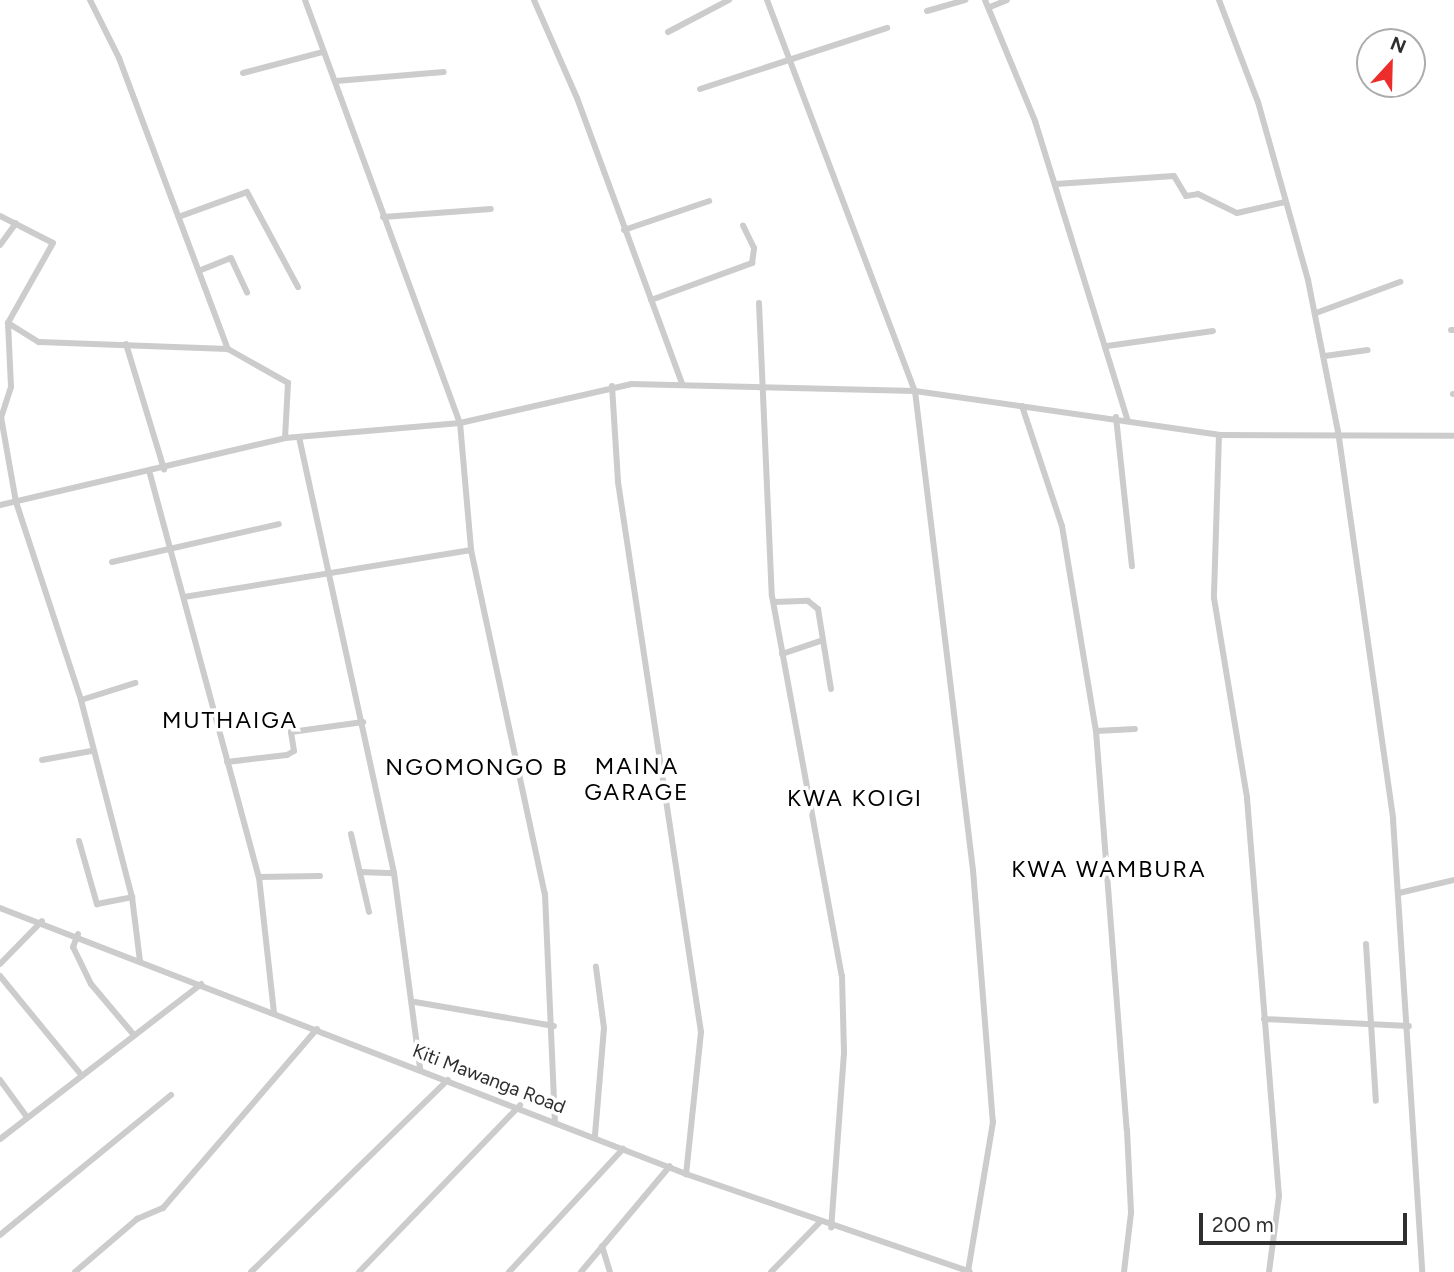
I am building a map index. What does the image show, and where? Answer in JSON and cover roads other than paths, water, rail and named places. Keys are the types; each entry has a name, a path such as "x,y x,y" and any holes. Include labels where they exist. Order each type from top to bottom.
{"street":[{"path":"90,0 181,216 228,349"},
{"path":"305,0 460,423 471,550 545,894 554,1026 555,1123"},
{"path":"534,0 682,384"},
{"path":"668,32 729,0"},
{"path":"767,0 791,57 915,391 973,870 993,1122 969,1272"},
{"path":"927,11 965,0"},
{"path":"985,0 990,7 1056,184 1127,419"},
{"path":"990,7 1007,0"},
{"path":"1219,0 1258,102 1316,313 1338,431 1399,893 1422,1272"},
{"path":"700,89 791,57 887,28"},
{"path":"243,73 323,52"},
{"path":"336,81 444,72"},
{"path":"1056,184 1174,176 1185,196 1198,194 1237,213 1285,202"},
{"path":"181,216 247,192 298,287"},
{"path":"624,230 709,201"},
{"path":"383,217 491,209"},
{"path":"0,216 16,223 54,248 8,323 11,387 1,410 16,502 81,700 91,751 132,897 140,961"},
{"path":"0,245 16,223"},
{"path":"651,300 752,263 754,248 743,225"},
{"path":"201,270 231,258 247,293"},
{"path":"1316,313 1400,282"},
{"path":"759,303 758,388 774,603 782,654 823,849 842,976 844,1053 831,1228"},
{"path":"8,323 39,342 228,349 288,383 285,438"},
{"path":"1107,346 1213,331"},
{"path":"126,344 164,469"},
{"path":"1325,356 1368,350"},
{"path":"0,505 150,474 285,438 460,423 612,386 682,384 915,391 1116,417 1219,435 1338,431 1454,436"},
{"path":"612,386 618,482 701,1031 686,1174"},
{"path":"1022,405 1062,526 1096,731 1128,1130 1131,1213 1124,1272"},
{"path":"1116,417 1132,566"},
{"path":"1219,435 1214,598 1247,798 1279,1196 1269,1272"},
{"path":"299,437 394,873 415,1002 420,1069"},
{"path":"150,474 259,877 274,1013"},
{"path":"112,562 279,524"},
{"path":"184,597 328,570 471,550"},
{"path":"774,603 813,604 821,616 820,641 831,689"},
{"path":"782,654 820,641"},
{"path":"81,700 135,683"},
{"path":"227,762 287,755 294,751 291,732 363,722"},
{"path":"1096,731 1135,729"},
{"path":"42,760 91,751"},
{"path":"351,834 369,912"},
{"path":"79,841 97,904 132,897"},
{"path":"360,873 394,873"},
{"path":"259,877 320,876"},
{"path":"1399,893 1454,880"},
{"name":"Kiti Mawanga Road","path":"0,908 78,934 274,1013 520,1105 555,1123 595,1135 686,1174 821,1221 831,1228 969,1272"},
{"path":"0,964 43,921"},
{"path":"78,934 73,947 91,984 134,1035"},
{"path":"1366,944 1374,1024 1376,1101"},
{"path":"595,1135 604,1028 596,967"},
{"path":"0,976 82,1076"},
{"path":"0,1139 201,984"},
{"path":"415,1002 554,1026"},
{"path":"1264,1019 1409,1026"},
{"path":"75,1272 137,1219 163,1208 317,1029"},
{"path":"0,1080 27,1117"},
{"path":"251,1272 448,1080"},
{"path":"0,1235 171,1095"},
{"path":"359,1272 520,1105"},
{"path":"509,1272 624,1149"},
{"path":"581,1272 670,1166"},
{"path":"771,1272 821,1221"},
{"path":"602,1246 610,1272"}],"district":[{"name":"MUTHAIGA","path":"230,720"},
{"name":"NGOMONGO B","path":"477,767"},
{"name":"MAINA GARAGE","path":"637,779"},
{"name":"KWA KOIGI","path":"855,798"},
{"name":"KWA WAMBURA","path":"1109,869"}]}
